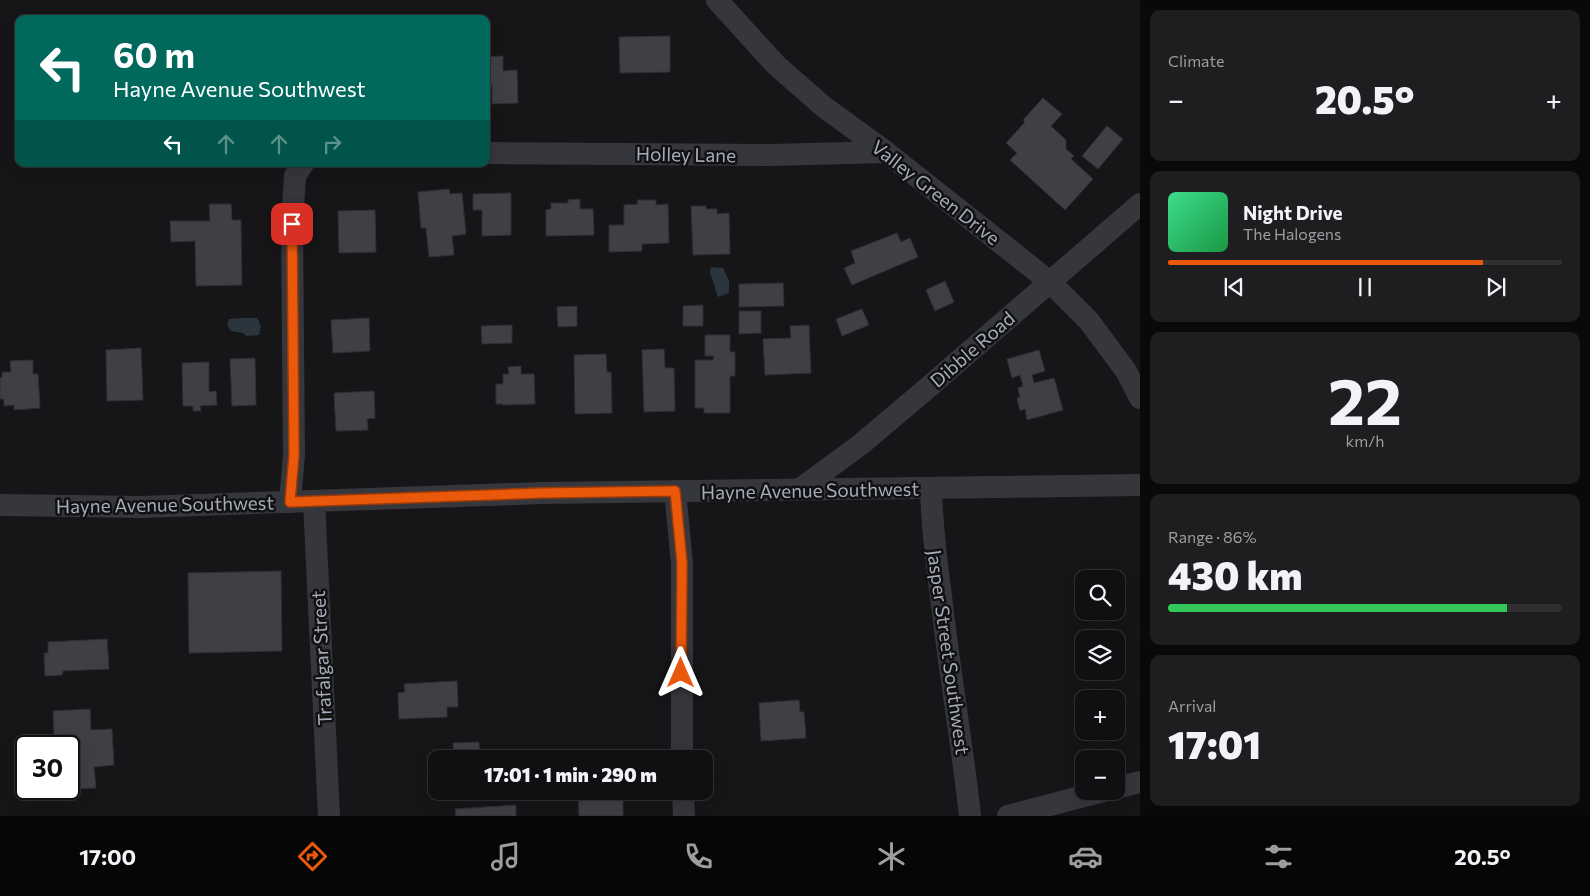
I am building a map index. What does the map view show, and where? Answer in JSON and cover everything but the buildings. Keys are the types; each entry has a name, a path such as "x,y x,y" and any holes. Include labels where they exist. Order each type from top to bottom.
{"street":[{"name":"Valley Green Drive","path":"717,0 776,65 824,106 886,152 1050,282 1089,321 1126,371 1140,398"},
{"name":"Holley Lane","path":"490,153 771,155 886,152"},
{"path":"290,502 294,455 292,224 295,176 301,167"},
{"name":"Dibble Road","path":"800,490 860,445 903,409 1140,204"},
{"name":"Hayne Avenue Southwest","path":"0,505 142,507 542,493 1140,485"},
{"name":"Jasper Street Southwest","path":"931,489 933,530 949,667 962,746 970,816"},
{"path":"675,491 682,563 682,750"},
{"name":"Trafalgar Street","path":"314,501 329,816"},
{"path":"1125,786 1140,782"},
{"path":"1008,816 1075,798"},
{"path":"683,800 684,816"}],"shaded area":[{"path":"711,267 723,268 729,281 729,293 718,297 710,273"},
{"path":"257,318 261,326 259,335 246,336 243,333 231,331 227,325 229,319"}],"route":[{"path":"292,224 294,455 290,502 542,493 675,491 682,563 681,673"}]}
